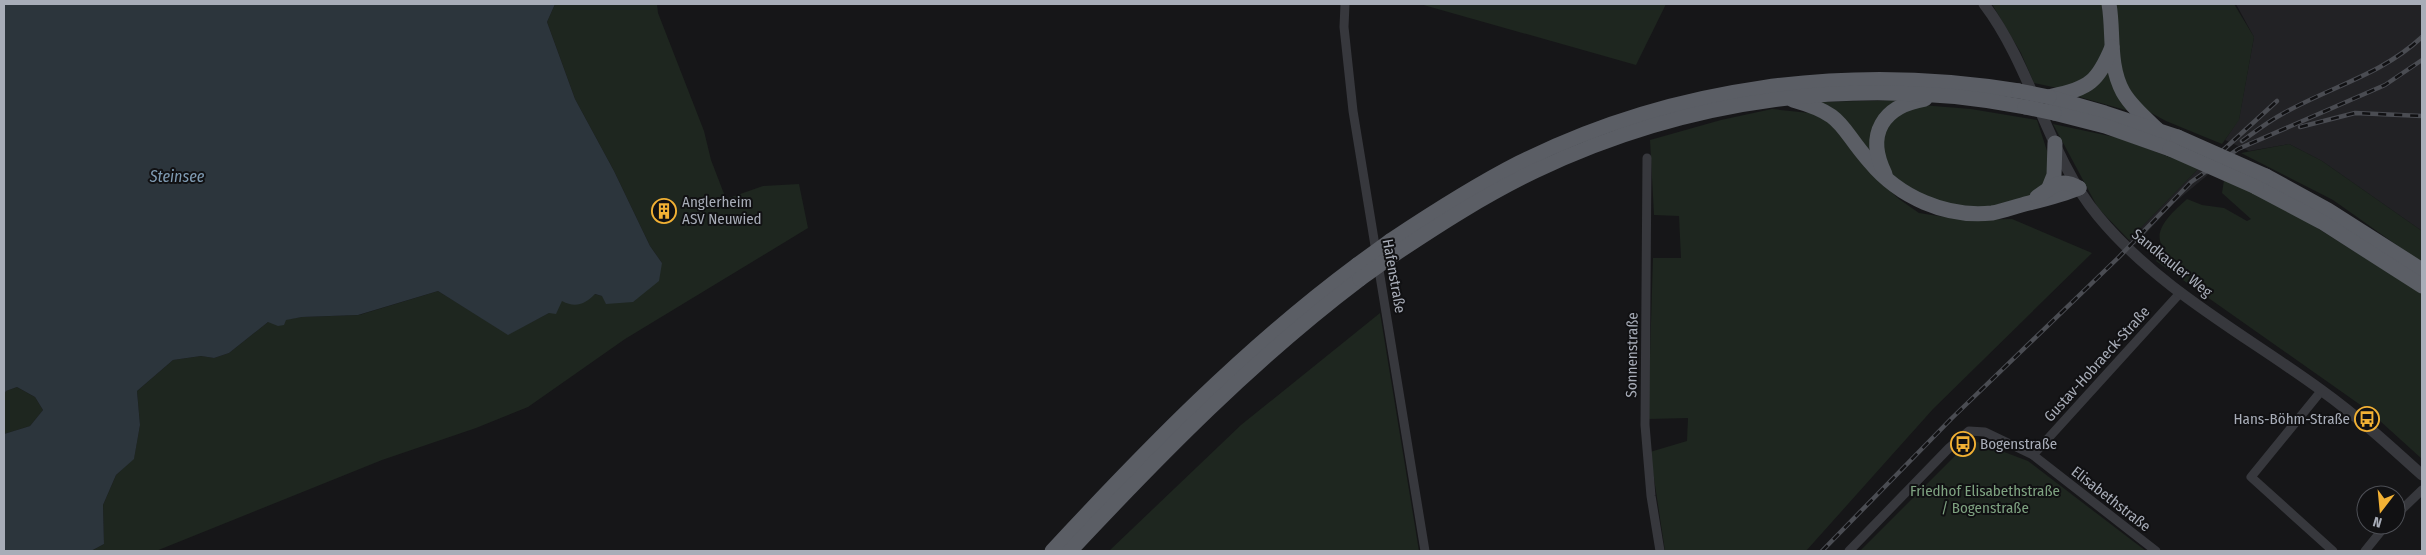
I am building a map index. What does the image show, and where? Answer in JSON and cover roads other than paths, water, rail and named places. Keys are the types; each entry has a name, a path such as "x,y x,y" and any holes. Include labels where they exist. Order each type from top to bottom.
{"highway":[{"path":"2109,4 2116,75 2123,92 2134,106 2174,143"},
{"path":"2049,97 2075,91 2091,83 2103,68 2112,47"},
{"path":"1052,551 1121,477 1210,389 1296,311 1359,272 1463,194 1544,151 1586,134 1680,103 1744,90 1804,82 1857,79 1936,81 2019,91 2049,97 2157,129"},
{"path":"1392,248 1533,172 1586,149 1679,118 1731,106 1785,98 1881,92 1946,95 2026,107 2174,143 2328,210 2422,270"},
{"path":"1887,178 1877,152 1878,134 1884,119 1906,103 1946,95"},
{"path":"1785,98 1817,107 1837,119 1869,162 1913,197 1934,206 1958,212 1993,212 2045,200 2079,188"},
{"path":"2048,190 2054,175 2055,143"},
{"path":"2028,204 2048,190 2067,182 2079,188"},
{"path":"2261,182 2422,286"},
{"path":"1070,551 1202,414 1359,272"}],"street":[{"name":"Hafenstraße","path":"1345,4 1344,26 1353,111 1425,551"},
{"name":"Sandkauler Weg","path":"1984,4 2010,46 2055,143 2079,188 2097,215 2121,242 2181,292 2322,390 2371,429 2422,475"},
{"name":"Sonnenstraße","path":"1647,158 1645,425 1651,496 1660,551"},
{"name":"Gustav-Hobraeck-Straße","path":"2033,455 2181,292"},
{"path":"2322,390 2251,477 2332,551"},
{"name":"Elisabethstraße","path":"1849,551 1949,448 1969,430 1985,432 2033,455 2156,551"},
{"path":"2406,505 2422,490"},
{"path":"2365,551 2378,535"}],"water":[{"name":"Steinsee","path":"4,4 555,4 547,22 575,99 614,171 650,246 662,263 659,281 633,302 606,304 602,296 595,294 587,301 575,305 562,301 556,314 549,313 508,335 438,291 358,315 302,317 286,320 284,325 278,326 268,322 229,353 214,358 201,356 173,360 137,391 140,425 134,459 116,475 103,505 104,544 91,551 4,551 4,434 30,426 43,410 35,397 17,387 6,391 4,395"}],"railway":[{"path":"2242,141 2284,113 2373,71 2406,50 2422,37"},
{"path":"1822,551 1952,418 2119,257 2191,182 2238,149 2385,85 2422,60"},
{"path":"2210,162 2277,101"},
{"path":"2300,127 2355,113 2422,116"}],"place":[{"name":"Anglerheim ASV Neuwied","path":"664,211"},
{"name":"Hans-Böhm-Straße","path":"2367,419"},
{"name":"Bogenstraße","path":"1963,444"}],"park label":[{"name":"Friedhof Elisabethstraße / Bogenstraße","path":"1985,500"}]}
